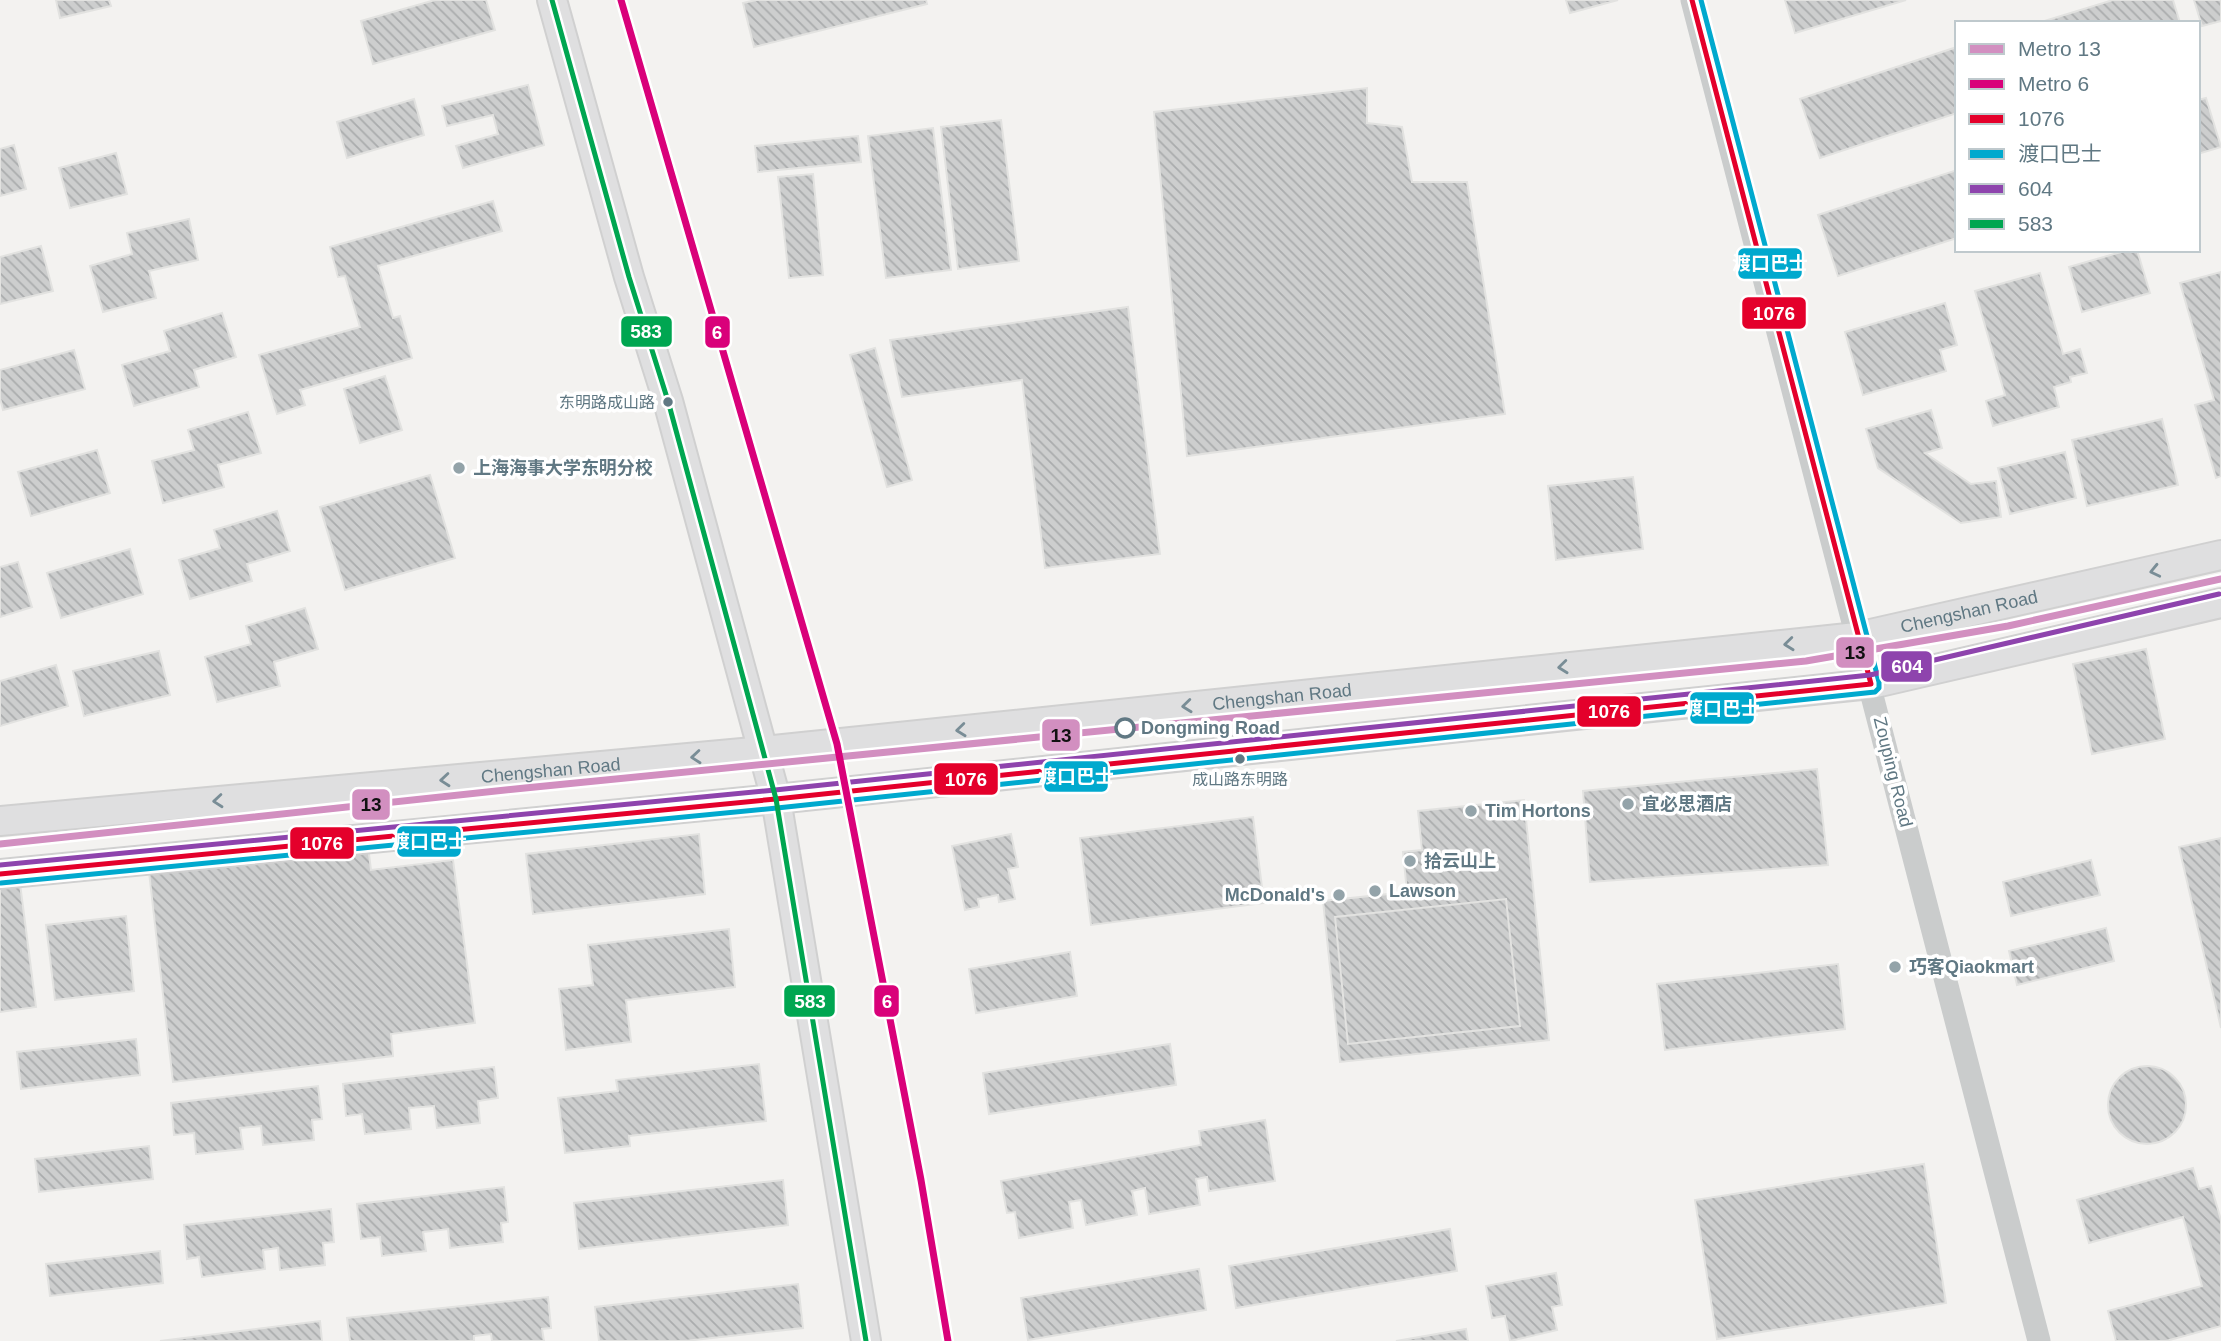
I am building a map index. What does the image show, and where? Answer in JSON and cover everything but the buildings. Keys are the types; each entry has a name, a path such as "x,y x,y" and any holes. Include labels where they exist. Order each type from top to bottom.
{"main road":[{"path":"552,0 629,278 668,401 776,799 866,1341"},
{"name":"Chengshan Road","path":"0,821 764,751 1857,637 2221,555"},
{"path":"0,874 776,799 1871,684 2221,603"}],"street":[{"name":"Zouping Road","path":"1692,0 2039,1341"}],"metro line":[{"name":"6","path":"621,0 837,744 921,1180 948,1341"},
{"name":"13","path":"0,844 525,788 1806,661 2008,626 2221,579"}],"transit line":[{"name":"583","path":"552,0 629,277 668,401 776,799 866,1341"},
{"name":"1076","path":"0,874 776,799 1871,684 1692,0"},
{"name":"渡口巴士","path":"1,883 777,808 1875,692 1879,688 1879,682 1701,0"},
{"name":"604","path":"0,865 775,790 1870,675 2219,594"}],"place":[{"name":"东明路成山路","path":"668,402"},
{"name":"上海海事大学东明分校","path":"459,468"},
{"name":"Dongming Road","path":"1125,728"},
{"name":"成山路东明路","path":"1240,759"},
{"name":"宜必思酒店","path":"1628,804"},
{"name":"Tim Hortons","path":"1471,811"},
{"name":"拾云山上","path":"1410,861"},
{"name":"Lawson","path":"1375,891"},
{"name":"McDonald's","path":"1339,895"},
{"name":"巧客Qiaokmart","path":"1895,967"}]}
